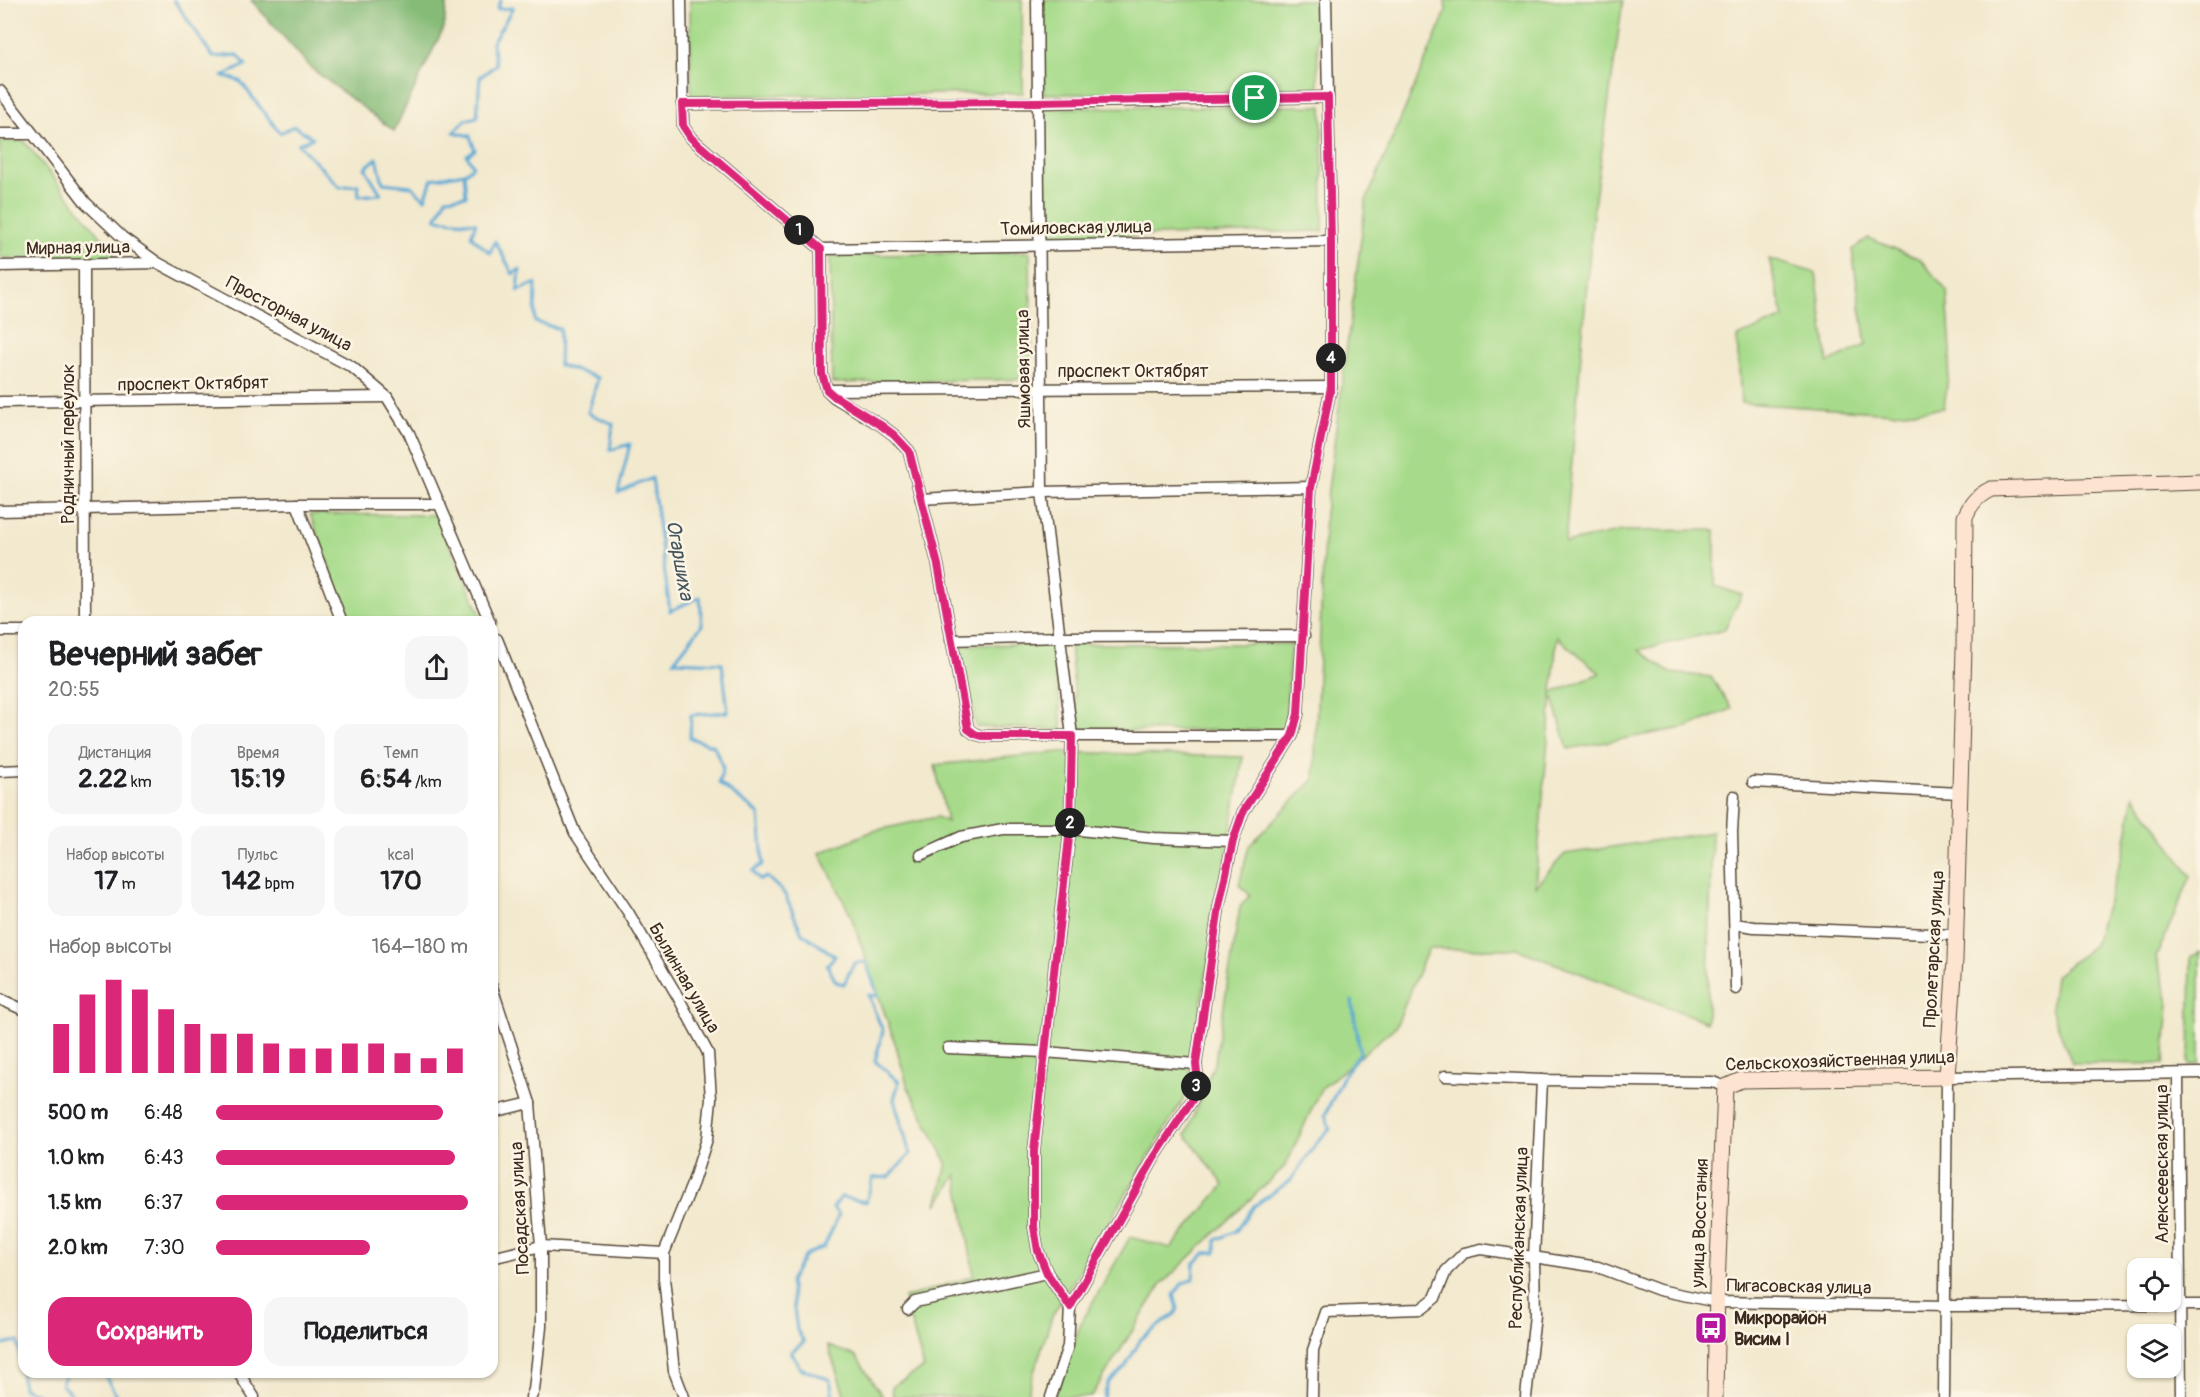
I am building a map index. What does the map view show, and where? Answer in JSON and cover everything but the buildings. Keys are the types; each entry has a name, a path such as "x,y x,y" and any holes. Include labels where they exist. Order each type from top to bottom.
{"street":[{"path":"681,0 683,126 691,138 821,249 822,374 827,390 894,435 909,451 938,565 968,729 982,736 1292,736"},
{"name":"Яшмовая улица","path":"1036,0 1042,492 1072,736 1070,829 1034,1151 1034,1205 1038,1251 1047,1273 1070,1307"},
{"path":"1051,1397 1068,1346 1070,1307 1154,1158 1192,1100 1198,1080 1196,1064 1219,906 1233,841 1243,812 1292,736 1298,714 1311,488 1331,387 1331,241 1326,0"},
{"name":"Просторная улица","path":"0,91 86,203 122,237 158,263 352,367 387,397 409,433 488,616"},
{"path":"682,104 1036,102 1328,97"},
{"path":"0,134 32,134"},
{"name":"Томиловская улица","path":"821,249 1331,241"},
{"name":"Мирная улица","path":"0,266 158,263"},
{"name":"Родничный переулок","path":"84,265 85,616"},
{"name":"проспект Октябрят","path":"827,390 1331,387"},
{"name":"проспект Октябрят","path":"0,402 387,397"},
{"name":"Пролетарская улица","path":"1944,1397 1947,1077 1956,935 1964,649 1965,518 1971,504 1980,494 1991,489 2200,482"},
{"path":"921,499 1042,492 1311,488"},
{"path":"0,511 297,504 440,504"},
{"path":"297,504 340,616"},
{"path":"0,631 18,632"},
{"path":"951,640 1304,636"},
{"name":"Былинная улица","path":"498,645 575,833 628,912 708,1053 711,1099 707,1139 693,1182 664,1253 664,1278 674,1371 684,1397"},
{"path":"0,771 18,770"},
{"path":"1753,782 1959,793"},
{"path":"1734,796 1732,832 1736,989"},
{"path":"921,855 961,837 1003,829 1070,829 1154,837 1233,841"},
{"path":"1735,924 1754,927 1956,935"},
{"path":"0,999 18,1007"},
{"name":"Посадская улица","path":"498,1005 530,1104 541,1246 542,1327 534,1390 531,1397"},
{"path":"948,1048 1044,1052 1196,1064"},
{"name":"Алексеевская улица","path":"2178,1074 2179,1258"},
{"name":"Сельскохозяйственная улица","path":"1445,1076 1542,1080 1713,1082 1725,1087 1742,1080 2200,1074"},
{"name":"Республиканская улица","path":"1526,1397 1535,1315 1534,1258 1542,1080"},
{"name":"улица Восстания","path":"1715,1397 1725,1087"},
{"path":"498,1111 530,1104"},
{"path":"498,1257 541,1246 664,1253"},
{"name":"Пигасовская улица","path":"1312,1397 1313,1350 1326,1312 1421,1308 1435,1299 1446,1271 1464,1253 1482,1249 1598,1267 1659,1290 1717,1302 1946,1306 2127,1305"},
{"path":"908,1309 915,1302 1047,1273"},
{"name":"Пигасовская улица","path":"2181,1305 2200,1305"},
{"name":"Алексеевская улица","path":"2179,1312 2181,1397"},
{"path":"242,1378 254,1397"}],"green space":[{"path":"251,0 447,0 444,27 394,131 312,69"},
{"path":"690,0 1022,0 1023,93 691,96"},
{"path":"1043,0 1317,0 1318,92 1044,94"},
{"path":"1445,0 1623,0 1593,213 1565,543 1623,531 1715,530 1715,586 1742,595 1724,630 1639,650 1670,673 1711,677 1732,709 1688,727 1568,749 1552,695 1535,886 1565,854 1712,832 1707,1022 1517,949 1428,949 1396,1026 1321,1089 1286,1165 1161,1285 1091,1397 1054,1397 1080,1325 1130,1237 1171,1248 1224,1185 1186,1135 1215,1061 1240,907 1250,895 1239,885 1249,846 1314,779 1325,513 1366,201 1446,12","holes":["1557,637 1600,673 1552,693"]},
{"path":"1322,106 1323,231 1045,238 1045,108"},
{"path":"0,141 24,141 118,258 0,258"},
{"path":"1868,238 1920,259 1947,291 1951,353 1944,408 1893,413 1741,403 1737,337 1784,318 1769,259 1816,273 1828,363 1866,345 1852,250"},
{"path":"1030,252 1032,379 832,383 830,256"},
{"path":"310,514 436,515 481,616 348,616"},
{"path":"1054,644 1062,730 976,727 960,645"},
{"path":"1070,644 1291,644 1285,730 1078,731"},
{"path":"1060,752 1243,757 1186,1095 1052,1316 1026,1397 893,1397 892,1386 924,1368 904,1298 974,1276 957,1175 937,1205 947,1163 908,1087 851,916 820,853 873,831 937,817 947,822 935,765"},
{"path":"2134,795 2191,876 2156,957 2169,1002 2164,1064 2072,1063 2051,1009 2055,976 2094,945 2125,847"},
{"path":"2200,952 2200,1063 2189,1065 2191,957"},
{"path":"828,1346 856,1356 883,1397 845,1397"}],"waterway":[{"name":"Огаршиха","path":"174,0 213,57 238,55 246,65 223,76 240,81 280,133 294,126 313,138 298,144 340,187 358,185 359,196 381,194 365,168 377,158 383,183 411,186 425,199 432,179 464,173 466,196 446,198 436,219 476,223 471,236 490,253 495,241 513,274 520,269 518,291 536,283 535,322 560,329 559,365 598,378 588,413 613,424 610,450 630,444 618,493 652,478 670,611 700,597 702,625 674,661 722,663 728,712 691,715 690,738 714,746 723,768 719,783 759,814 763,864 753,871 760,880 767,877 784,893 802,933 835,956 827,965 836,982 844,984 854,963 866,962 878,996 868,995 883,1031 875,1061 899,1082 894,1099 910,1154 889,1177 873,1178 866,1202 841,1197 833,1208 839,1215 824,1247 805,1255 790,1281 797,1330 804,1342 791,1352 800,1368 830,1380 833,1397"},
{"path":"465,173 473,166 467,155 475,150 470,136 454,132 466,120 477,117 480,77 496,65 492,43 513,8 497,9 501,0"},
{"path":"1104,1397 1108,1383 1125,1367 1141,1339 1176,1313 1178,1308 1174,1295 1182,1284 1193,1279 1194,1264 1205,1253 1216,1252 1216,1240 1236,1231 1254,1206 1291,1180 1318,1141 1330,1129 1325,1115 1344,1075 1360,1053 1352,1001"},
{"path":"0,1346 18,1341"},
{"path":"22,1378 23,1388 44,1397"},
{"path":"64,1378 61,1384 74,1397"},
{"path":"106,1378 117,1397"}],"place":[{"name":"Микрорайон Висим I","path":"1711,1328"}],"route":[{"path":"1328,97 1331,387 1311,488 1298,714 1292,736 1243,812 1233,841 1219,906 1196,1064 1198,1080 1192,1100 1154,1158 1070,1307 1047,1273 1038,1251 1034,1227 1034,1151 1070,829 1072,736 982,736 968,729 938,565 909,451 882,426 827,390 822,374 821,249 691,138 683,126 682,104 1255,98 1328,97"}]}
